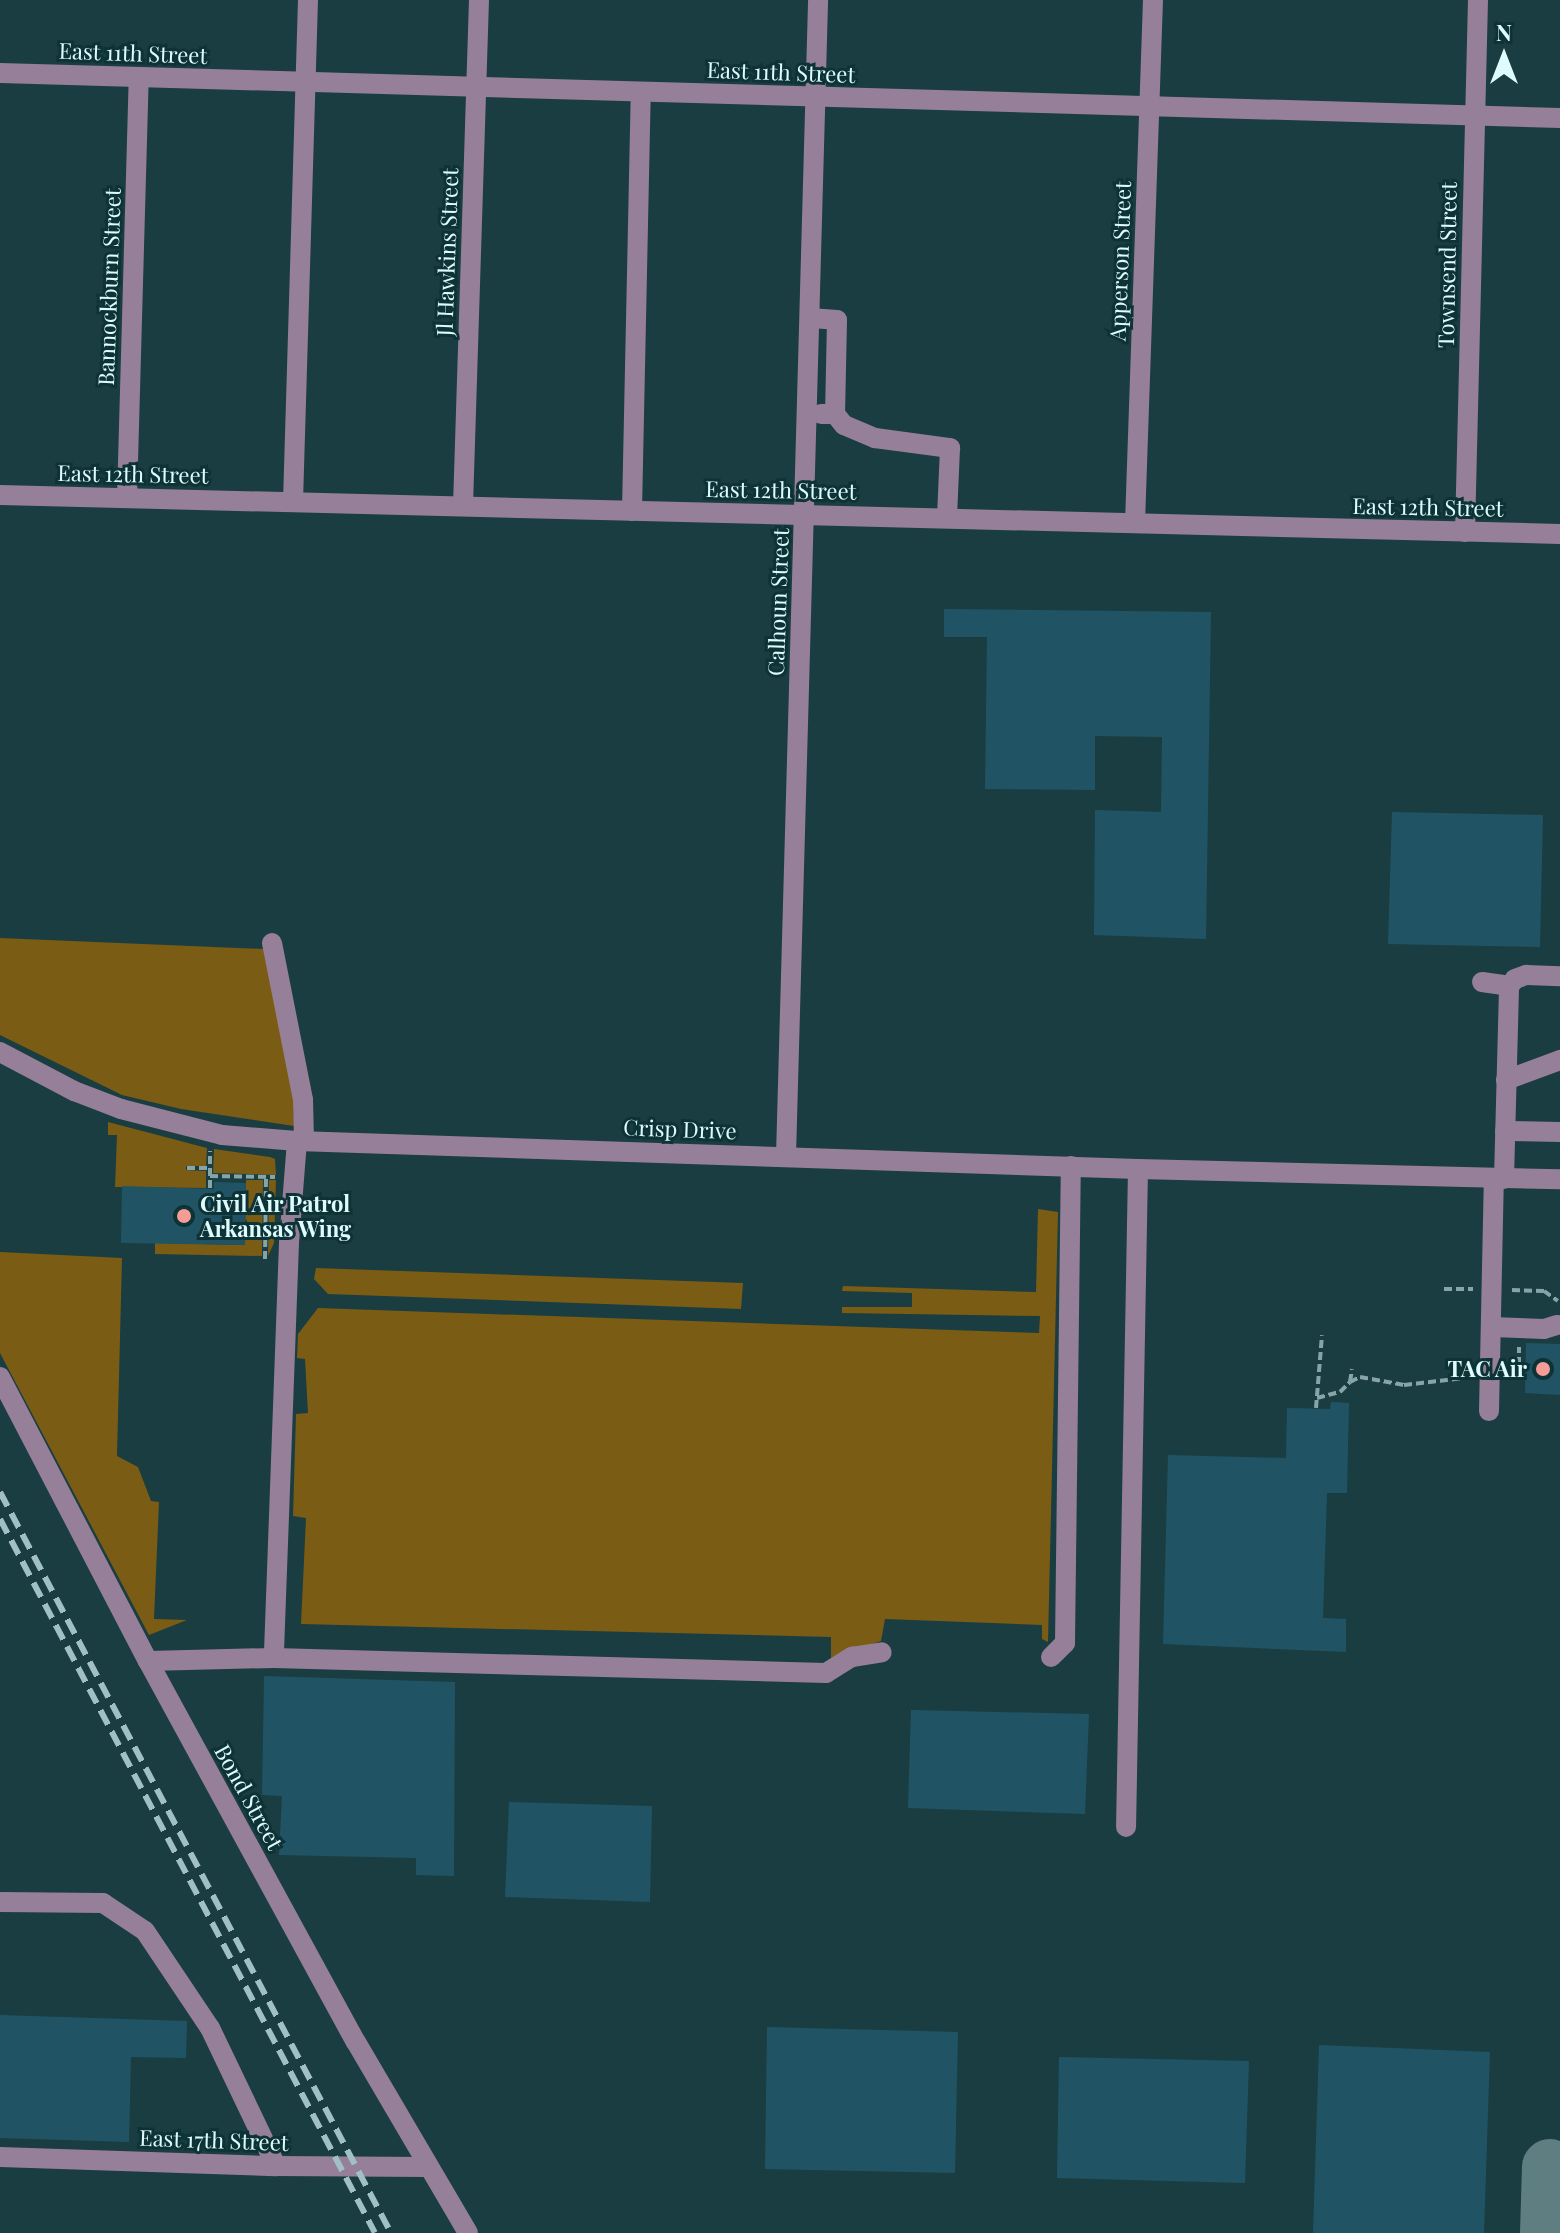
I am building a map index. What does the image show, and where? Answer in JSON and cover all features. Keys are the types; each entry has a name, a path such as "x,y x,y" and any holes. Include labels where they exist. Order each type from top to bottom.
{"street":[{"path":"293,502 308,0"},
{"name":"Jl Hawkins Street","path":"463,506 479,0"},
{"name":"Calhoun Street","path":"786,1156 818,0"},
{"name":"Apperson Street","path":"1135,523 1153,0"},
{"name":"Townsend Street","path":"1465,532 1478,0"},
{"name":"East 11th Street","path":"0,73 1560,118"},
{"name":"Bannockburn Street","path":"127,498 139,77"},
{"path":"632,511 641,92"},
{"path":"810,318 837,320 835,414 844,425 895,443 950,448 947,518"},
{"path":"807,413 835,414"},
{"name":"East 12th Street","path":"0,495 1560,534"},
{"path":"272,943 303,1100 289,1243 274,1658"},
{"path":"1489,1411 1499,1179 1505,1131 1509,986 1515,979 1526,975 1560,976"},
{"path":"1482,982 1509,986"},
{"name":"Crisp Drive","path":"0,1052 74,1091 171,1125 222,1135 301,1141 1138,1169 1560,1179"},
{"path":"1506,1080 1560,1060"},
{"path":"1505,1131 1560,1132"},
{"path":"1051,1657 1065,1643 1071,1166"},
{"path":"1126,1827 1138,1169"},
{"path":"1491,1327 1544,1329 1557,1325"},
{"name":"Bond Street","path":"0,1377 148,1661 426,2167 468,2233"},
{"path":"148,1661 274,1658 826,1673 852,1657 882,1652"},
{"path":"0,1902 103,1903 145,1931 210,2028 276,2166"},
{"name":"East 17th Street","path":"0,2157 276,2166 426,2167"}],"path":[{"path":"210,1148 210,1188"},
{"path":"187,1168 210,1168"},
{"path":"210,1176 276,1177"},
{"path":"265,1259 266,1177"},
{"path":"1444,1289 1479,1289"},
{"path":"1517,1290 1544,1291 1558,1301"},
{"path":"1316,1408 1322,1335"},
{"path":"1498,1378 1516,1373 1519,1338"},
{"path":"1350,1382 1352,1369"},
{"path":"1317,1398 1340,1392 1360,1377 1404,1385 1478,1377"}],"shaded area":[{"path":"0,938 265,949 293,1088 294,1126 181,1109 122,1095 0,1035"},
{"path":"108,1122 207,1148 206,1166 186,1166 186,1170 206,1171 206,1188 115,1187 117,1135 108,1135"},
{"path":"214,1149 275,1159 276,1175 213,1173"},
{"path":"246,1180 263,1180 262,1256 155,1254 155,1243 245,1245"},
{"path":"269,1180 276,1180 274,1243 268,1256"},
{"path":"1038,1209 1058,1212 1048,1642 1042,1639 1042,1625 885,1619 881,1641 831,1658 831,1637 301,1624 306,1518 293,1516 296,1414 308,1413 305,1359 297,1358 298,1334 318,1308 1039,1333 1040,1316 842,1313 842,1307 912,1307 912,1293 842,1291 843,1286 1036,1292"},
{"path":"0,1252 122,1258 117,1456 138,1467 151,1501 159,1502 154,1619 187,1620 149,1635 0,1353"},
{"path":"316,1268 743,1283 741,1309 328,1294 314,1279"}],"building":[{"path":"944,609 1211,612 1206,939 1094,935 1095,810 1161,812 1162,737 1095,736 1095,790 985,789 987,637 944,637"},
{"path":"1392,812 1543,815 1540,947 1388,944"},
{"name":"Civil Air Patrol Arkansas Wing","path":"214,1182 246,1183 245,1245 121,1243 122,1186 214,1189"},
{"name":"TAC Air","path":"1526,1343 1560,1344 1560,1395 1525,1393"},
{"path":"1331,1402 1349,1403 1347,1493 1327,1493 1323,1618 1346,1619 1346,1652 1163,1644 1168,1455 1286,1458 1287,1408 1330,1409"},
{"path":"264,1676 455,1682 454,1876 416,1875 416,1858 279,1855 282,1796 262,1795"},
{"path":"911,1710 1089,1714 1085,1814 908,1808"},
{"path":"509,1802 652,1806 650,1902 505,1897"},
{"path":"0,2015 187,2021 186,2058 131,2057 129,2142 0,2138"},
{"path":"767,2027 958,2032 955,2173 765,2169"},
{"path":"1319,2045 1490,2052 1484,2233 1313,2233"},
{"path":"1059,2057 1249,2061 1245,2183 1057,2178"}],"taxiway":[{"path":"1548,2233 1550,2167"}],"railway":[{"path":"0,1492 391,2233"},
{"path":"0,1519 375,2233"}],"place":[{"name":"Civil Air Patrol Arkansas Wing","path":"184,1216"},
{"name":"TAC Air","path":"1543,1369"}]}
